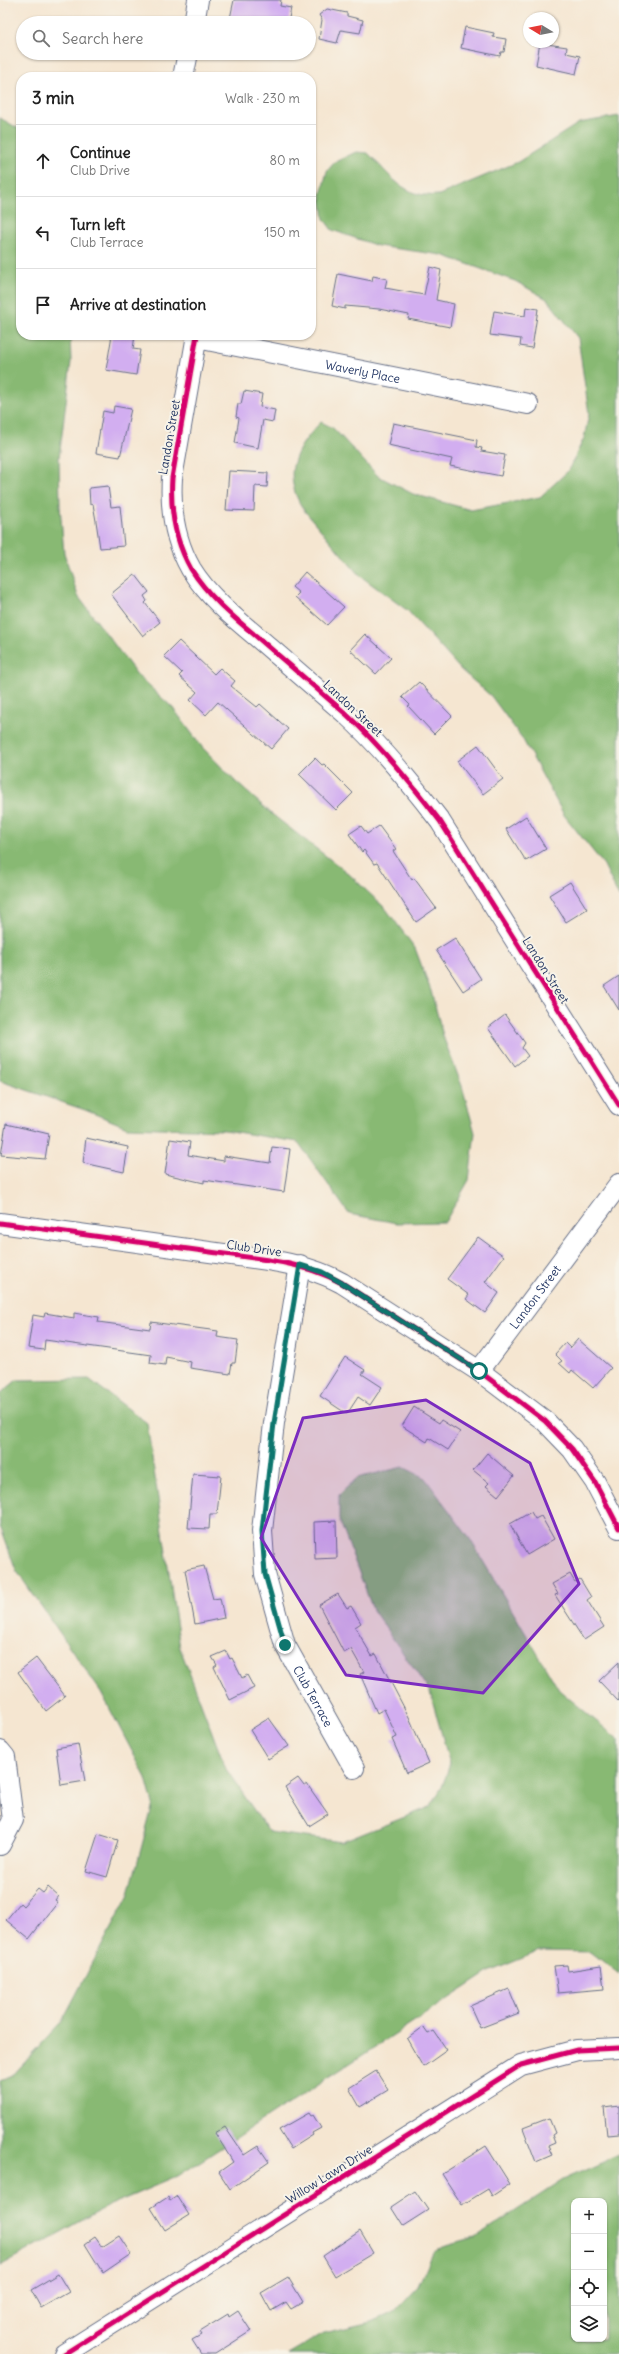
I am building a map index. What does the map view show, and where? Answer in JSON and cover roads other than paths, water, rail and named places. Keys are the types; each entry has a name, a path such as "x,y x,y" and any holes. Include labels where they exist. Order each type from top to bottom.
{"street":[{"path":"195,16 198,0"},
{"path":"184,72 187,60"},
{"name":"Landon Street","path":"196,340 172,478 171,500 175,525 192,569 229,613 346,715 380,747 412,783 440,821 619,1105"},
{"name":"Waverly Place","path":"216,340 528,404"},
{"name":"Landon Street","path":"479,1371 619,1184"},
{"name":"Club Drive","path":"0,1223 300,1265 322,1272 342,1283 479,1371 545,1421 572,1449 595,1482 619,1528"},
{"name":"Club Terrace","path":"300,1265 273,1430 262,1531 265,1574 285,1645 354,1768"},
{"path":"0,1751 5,1757 13,1820 0,1845"},
{"name":"Willow Lawn Drive","path":"64,2354 521,2064 577,2050 619,2048"}]}
